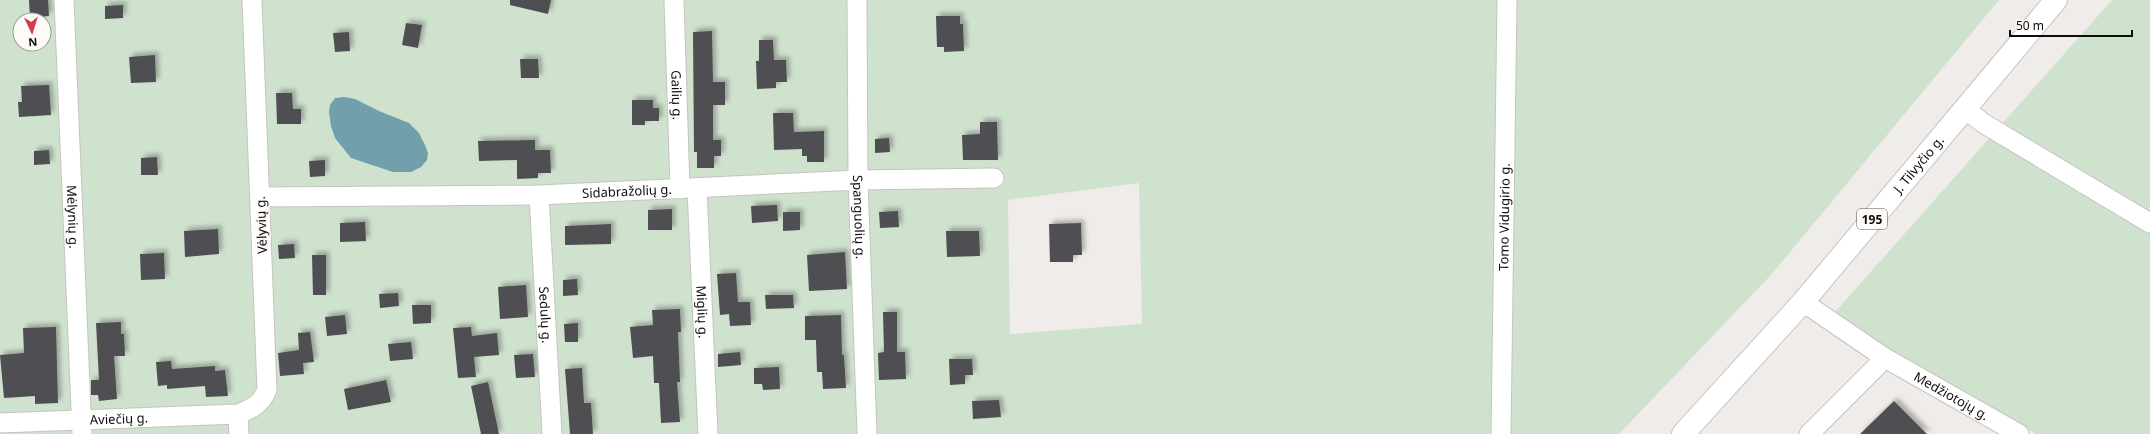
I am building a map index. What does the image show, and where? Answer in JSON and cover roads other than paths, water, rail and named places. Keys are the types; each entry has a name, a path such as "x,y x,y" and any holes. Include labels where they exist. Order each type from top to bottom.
{"main road":[{"name":"J. Tilvyčio g.","path":"1683,434 1803,302 2056,0"}],"street":[{"name":"Mėlynių g.","path":"64,0 82,427"},
{"name":"Vėlyvių g.","path":"238,414 253,408 264,398 268,390 252,0"},
{"name":"Gailių g.","path":"674,0 688,189"},
{"name":"Spanguolių g.","path":"857,0 858,180 866,434"},
{"name":"Tomo Vidugirio g.","path":"1501,434 1507,0"},
{"path":"1964,108 1983,123 2150,223"},
{"name":"Sidabražolių g.","path":"260,197 539,195 858,180 994,178"},
{"name":"Miglių g.","path":"688,189 708,434"},
{"name":"Sedulų g.","path":"539,195 552,434"},
{"name":"Medžiotojų g.","path":"1803,302 1884,358 2019,434"},
{"path":"1808,434 1884,358"},
{"name":"Aviečių g.","path":"0,423 82,427 238,414"},
{"path":"238,414 239,434"}],"water":[{"path":"344,97 355,99 379,111 409,123 419,133 425,145 428,153 427,160 421,167 411,172 393,172 351,158 335,138 329,112 330,105 335,98"}]}
